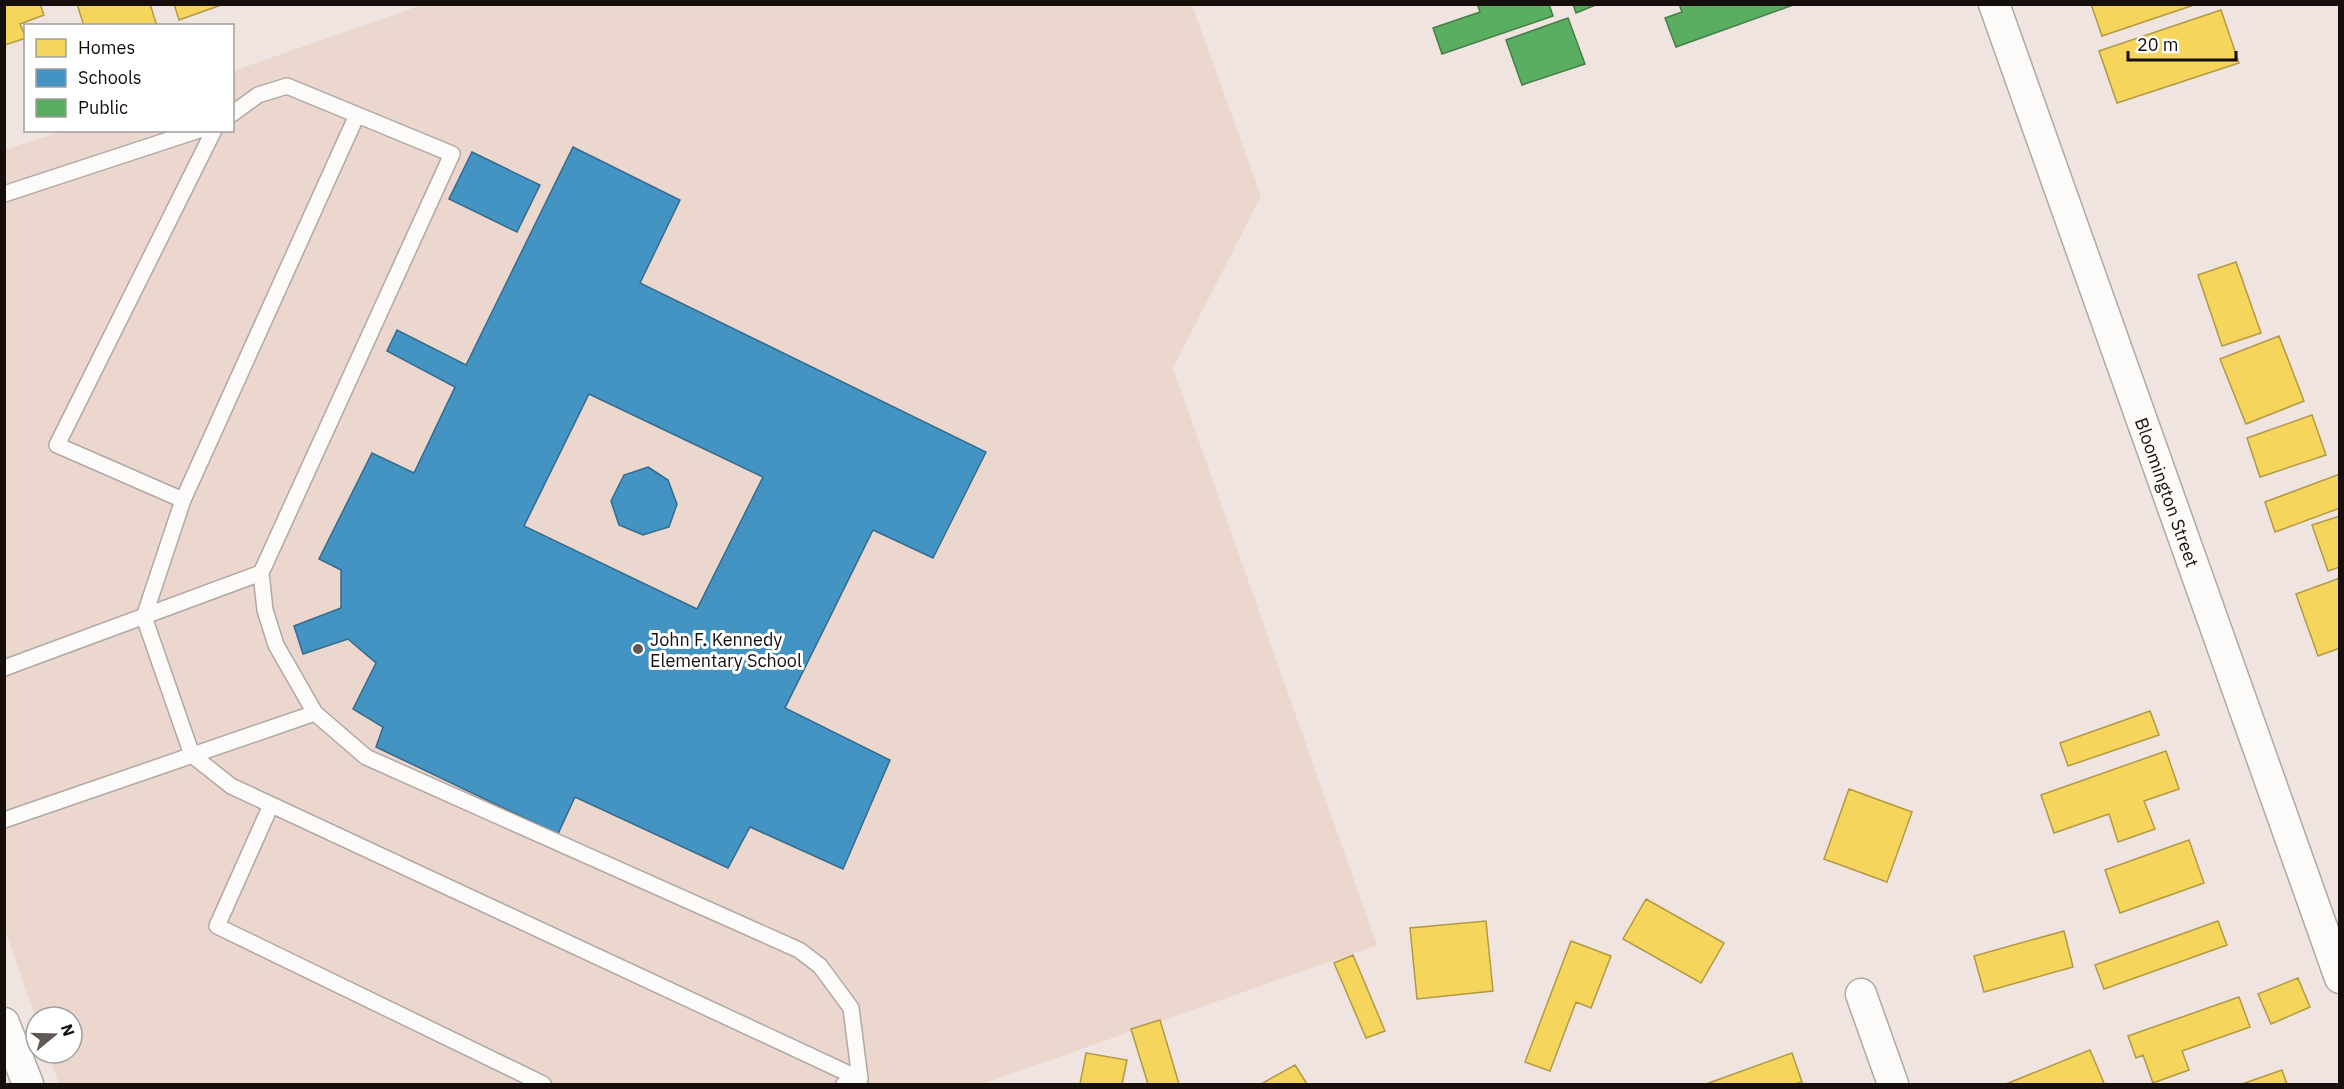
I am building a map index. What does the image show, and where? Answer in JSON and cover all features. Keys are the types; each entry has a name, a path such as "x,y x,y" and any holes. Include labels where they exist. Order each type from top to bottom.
{"street":[{"name":"Bloomington Street","path":"1994,4 2340,978"},
{"path":"1861,994 1893,1084"},
{"path":"4,1023 28,1084"}],"lane":[{"path":"234,113 258,95 287,86 452,154 261,573 266,610 276,645 315,713 366,757 799,950 820,966 851,1008 860,1079"},
{"path":"357,115 183,500 144,616 192,755 231,786 860,1079"},
{"path":"4,194 193,132"},
{"path":"183,500 57,445 213,132"},
{"path":"4,668 261,573"},
{"path":"4,820 315,713"},
{"path":"271,805 217,926 543,1084"},
{"path":"844,1084 860,1079"}],"shaded area":[{"name":"John F. Kennedy Elementary School","path":"422,5 1192,5 1261,196 1173,368 1377,945 982,1084 59,1084 52,1065 84,1065 84,1005 31,1005 5,930 4,150 60,132 234,132 234,71"}],"building: Homes":[{"path":"4,4 40,4 44,15 20,24 24,39 5,45"},
{"path":"77,4 150,4 156,24 83,24"},
{"path":"174,4 224,4 179,20"},
{"path":"2091,4 2197,4 2102,36"},
{"path":"2221,10 2239,63 2117,103 2099,51"},
{"path":"2236,262 2261,333 2222,346 2198,275"},
{"path":"2279,336 2304,401 2246,424 2220,359"},
{"path":"2312,415 2326,455 2260,477 2247,438"},
{"path":"2340,474 2340,508 2275,532 2265,502"},
{"path":"2340,516 2340,567 2328,571 2312,525"},
{"path":"2340,578 2340,648 2318,656 2296,594"},
{"path":"2150,711 2159,735 2068,766 2060,743"},
{"path":"2166,751 2179,789 2144,801 2155,829 2118,842 2109,814 2054,833 2041,795"},
{"path":"1849,789 1912,812 1887,882 1824,859"},
{"path":"2189,840 2204,883 2120,913 2105,870"},
{"path":"1646,899 1724,943 1701,983 1623,939"},
{"path":"1486,921 1493,991 1417,999 1410,928"},
{"path":"2218,921 2227,945 2104,989 2095,965"},
{"path":"2064,931 2073,967 1984,992 1974,956"},
{"path":"1571,941 1611,956 1591,1008 1576,1002 1550,1071 1525,1062"},
{"path":"1353,955 1385,1031 1366,1038 1334,963"},
{"path":"2298,978 2310,1007 2271,1024 2258,994"},
{"path":"2239,997 2250,1027 2182,1051 2189,1070 2153,1083 2143,1055 2136,1058 2128,1036"},
{"path":"1160,1020 1179,1084 1148,1084 1131,1029"},
{"path":"2090,1050 2104,1083 2006,1084"},
{"path":"1086,1053 1127,1060 1122,1084 1080,1084"},
{"path":"1792,1053 1802,1082 1795,1084 1706,1084"},
{"path":"1295,1065 1307,1084 1261,1084"},
{"path":"2282,1070 2287,1084 2242,1084"}],"building: Schools":[{"path":"573,147 680,200 640,283 986,452 933,558 873,530 785,708 890,760 843,869 750,827 728,868 575,797 558,834 376,747 383,727 353,709 376,663 348,639 303,654 294,626 341,608 341,570 319,559 372,453 414,473 455,387 387,351 397,330 466,365","holes":["589,394 763,477 697,609 524,526"]},
{"path":"472,152 540,185 517,232 449,199"},
{"path":"648,467 668,480 677,504 669,527 643,535 619,525 611,501 624,475"}],"building: Public":[{"path":"1484,4 1549,4 1553,16 1442,54 1433,28 1480,12 1478,6"},
{"path":"1573,4 1598,4 1576,13"},
{"path":"1679,4 1796,4 1676,47 1665,18 1682,12"},
{"path":"1568,18 1585,64 1522,85 1506,40"}],"place":[{"name":"John F. Kennedy Elementary School","path":"638,649"}]}
